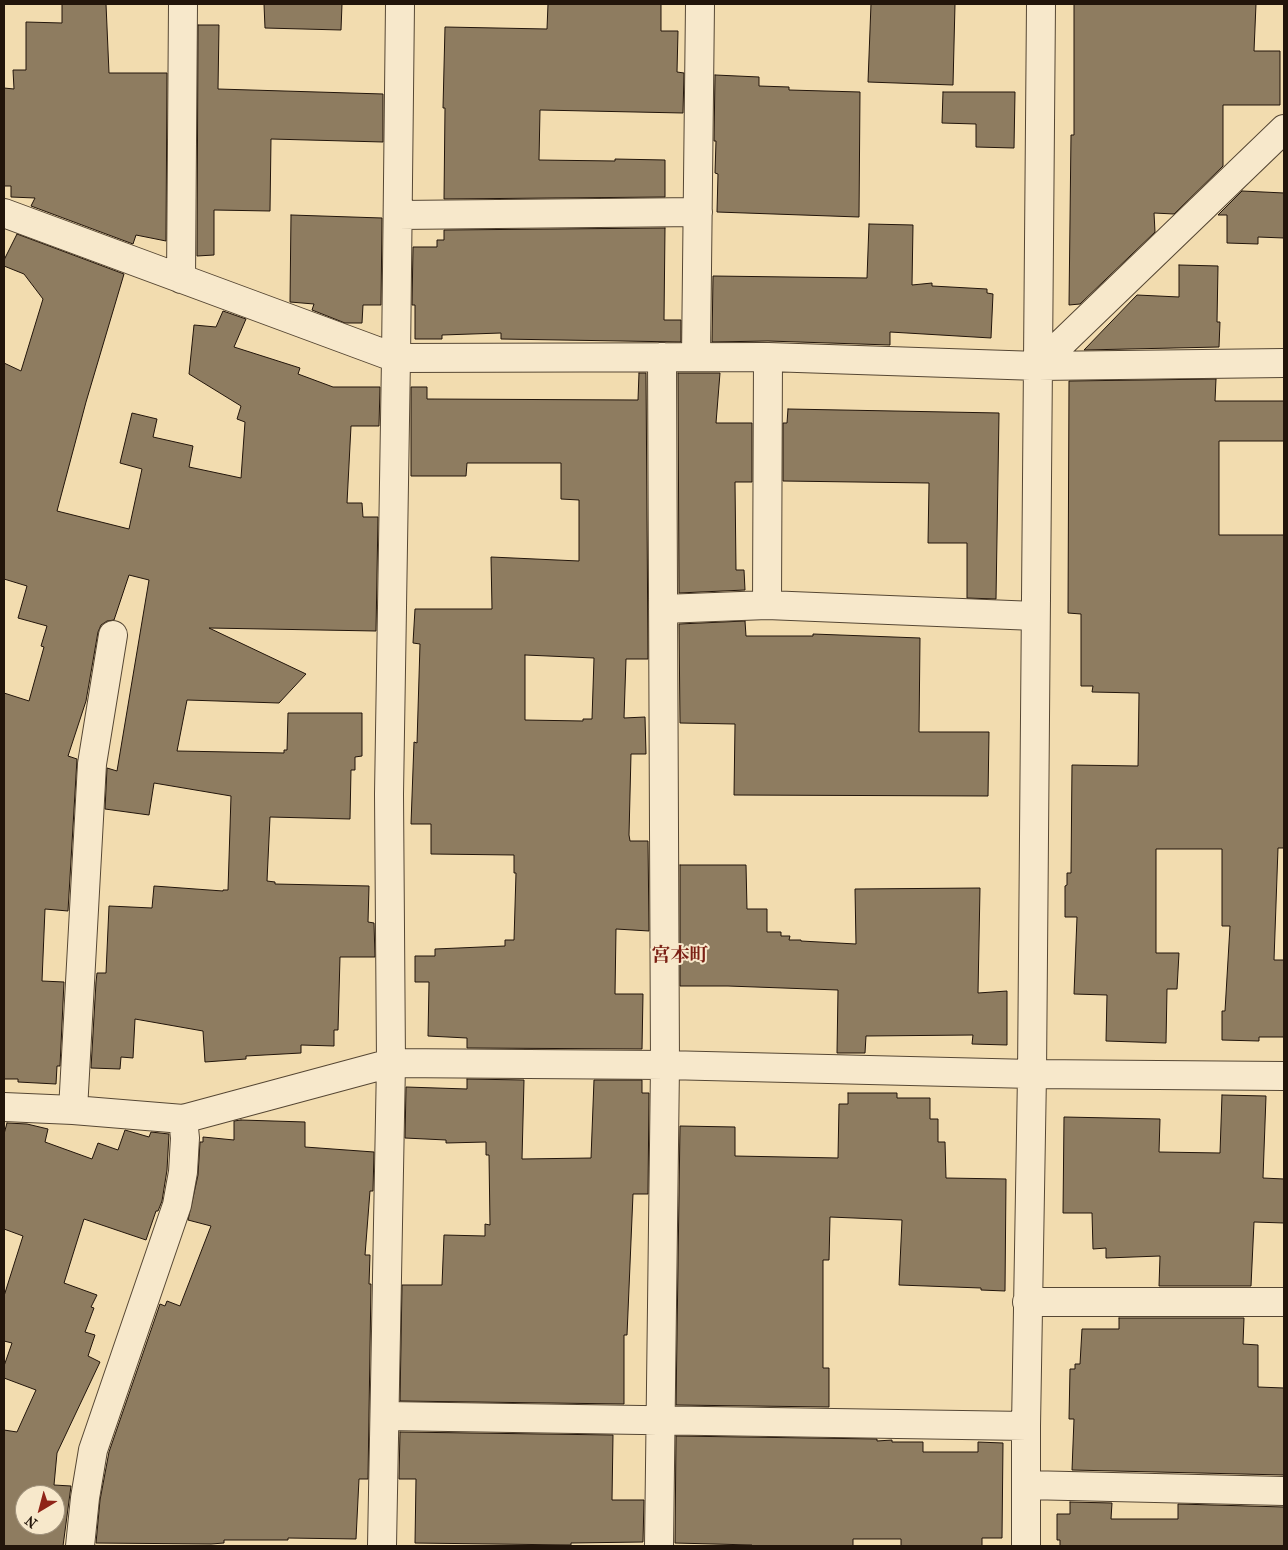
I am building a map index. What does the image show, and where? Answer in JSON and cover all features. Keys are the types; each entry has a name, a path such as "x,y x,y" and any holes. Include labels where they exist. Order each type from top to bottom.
{"street":[{"path":"181,279 183,4"},
{"path":"382,1546 391,1063 389,794 400,4"},
{"path":"696,357 700,4"},
{"path":"1026,1546 1041,4"},
{"path":"1038,366 1284,128"},
{"path":"398,215 698,212"},
{"path":"7,222 181,279 396,358 768,357 1038,366 1284,363"},
{"path":"659,1546 665,1065 662,357"},
{"path":"767,605 768,357"},
{"path":"663,609 767,605 1034,616"},
{"path":"73,1110 92,764 113,635"},
{"path":"4,1107 73,1110 183,1119 391,1063 665,1065 1032,1074 1284,1076"},
{"path":"80,1546 93,1450 177,1205 183,1172 185,1138 183,1119"},
{"path":"1027,1302 1284,1302"},
{"path":"385,1416 1026,1426"},
{"path":"1026,1485 1284,1491"}],"building":[{"path":"62,4 106,4 109,73 167,73 166,241 136,235 133,244 31,206 35,198 11,197 11,186 4,186 4,88 14,89 13,70 26,70 26,22 62,23"},
{"path":"264,4 342,4 341,30 265,28"},
{"path":"548,4 661,4 661,31 678,31 677,72 684,73 683,113 540,110 539,160 665,160 665,197 444,199 445,108 443,108 445,27 547,29"},
{"path":"871,4 955,4 953,85 868,82"},
{"path":"1074,4 1256,4 1254,51 1280,51 1280,105 1223,105 1223,166 1174,214 1154,213 1155,232 1080,304 1069,305 1071,135 1074,135"},
{"path":"198,25 219,25 218,89 383,94 383,142 271,139 270,211 214,210 214,255 197,256"},
{"path":"715,75 759,77 759,86 789,87 789,90 860,92 859,217 717,212 718,174 715,173 716,141 714,141"},
{"path":"943,92 1015,92 1014,148 976,147 976,124 942,123"},
{"path":"1242,191 1284,193 1284,238 1258,237 1258,244 1227,243 1227,215 1218,215"},
{"path":"291,215 382,218 381,305 363,305 362,323 345,323 312,310 314,304 290,302"},
{"path":"869,224 913,225 912,285 932,283 932,286 987,289 987,293 993,294 991,338 890,332 890,345 768,341 712,342 713,276 867,278"},
{"path":"665,228 664,320 681,320 681,342 501,339 501,333 442,335 442,339 415,339 415,305 412,305 413,247 437,247 437,240 444,240 444,230"},
{"path":"17,234 124,274 86,402 57,511 129,529 142,469 120,463 132,413 157,419 153,437 193,446 189,467 241,478 245,422 237,419 241,406 189,374 194,325 216,327 223,311 246,319 234,347 300,368 298,374 333,387 380,387 379,426 351,426 347,503 362,503 363,517 378,517 376,631 209,628 306,674 279,703 187,700 177,751 284,753 284,750 287,750 288,713 362,713 362,756 355,757 355,770 351,770 350,819 270,817 267,881 275,882 275,884 369,886 368,922 374,923 375,957 340,957 338,1030 334,1030 334,1046 301,1045 301,1053 246,1056 246,1059 205,1062 203,1031 135,1019 133,1058 121,1057 120,1069 91,1068 97,973 106,973 109,906 152,908 154,886 228,890 231,796 154,783 149,815 105,809 107,768 117,771 149,580 129,575 114,620 107,621 101,625 98,632 86,701 68,756 77,759 68,911 45,909 42,981 64,982 60,1066 57,1066 56,1084 18,1082 18,1079 4,1079 4,693 29,701 44,647 41,646 47,626 18,618 27,586 4,579 4,363 21,371 43,299 24,274 4,266 4,260"},
{"path":"1179,265 1218,266 1217,322 1220,322 1219,347 1084,350 1137,295 1179,297"},
{"path":"639,373 646,373 648,659 626,659 624,718 645,717 646,754 631,754 629,835 630,841 648,841 649,931 616,929 615,994 643,994 642,1049 467,1048 467,1038 428,1036 429,982 415,982 415,956 435,956 435,949 505,946 505,940 514,940 516,873 514,873 514,855 431,854 431,824 411,824 414,742 417,743 420,644 413,643 415,609 492,609 491,557 579,561 579,500 561,499 561,463 467,463 466,476 411,476 411,387 427,387 427,399 638,400","holes":["525,655 594,658 592,719 583,719 583,721 525,720"]},
{"path":"678,373 720,373 716,423 752,423 752,482 735,482 736,570 744,570 745,590 679,593"},
{"path":"1216,379 1215,401 1284,401 1284,441 1219,441 1219,535 1284,535 1284,848 1278,848 1274,960 1284,960 1284,1037 1259,1037 1259,1041 1222,1040 1222,1011 1225,1011 1230,926 1222,926 1222,849 1156,849 1156,953 1179,953 1177,989 1167,989 1166,1043 1106,1041 1107,995 1074,994 1077,917 1065,917 1065,886 1067,885 1067,873 1071,873 1072,765 1138,766 1139,693 1092,692 1093,686 1081,686 1081,614 1068,613 1069,381"},
{"path":"788,409 999,413 996,599 967,598 967,543 928,543 929,483 783,481 783,423 787,423"},
{"path":"745,621 746,636 813,636 813,634 920,638 919,732 989,732 988,796 734,795 735,724 680,723 679,624"},
{"path":"680,865 746,865 747,909 767,909 767,932 781,932 781,936 790,936 789,940 801,941 856,944 855,889 980,888 978,993 1007,991 1007,1045 972,1044 973,1035 866,1036 865,1053 837,1053 838,990 680,986"},
{"path":"467,1079 524,1080 522,1159 591,1158 594,1080 642,1080 642,1093 649,1093 648,1194 633,1194 627,1335 624,1335 624,1404 400,1401 402,1285 442,1285 444,1235 485,1236 485,1224 490,1225 489,1155 486,1155 486,1142 446,1143 446,1140 405,1138 406,1087 467,1089"},
{"path":"848,1093 897,1093 897,1098 930,1098 930,1119 938,1119 938,1142 945,1142 946,1178 1006,1179 1005,1291 981,1290 981,1288 899,1285 902,1220 830,1217 829,1260 823,1260 823,1368 829,1368 829,1407 676,1405 680,1126 735,1127 735,1156 838,1158 839,1104 848,1104"},
{"path":"1222,1095 1266,1096 1263,1178 1284,1179 1284,1223 1254,1222 1251,1286 1159,1286 1160,1256 1106,1258 1106,1248 1093,1249 1092,1213 1063,1213 1064,1117 1160,1119 1159,1152 1220,1153"},
{"path":"234,1121 305,1122 305,1147 374,1152 373,1191 370,1191 365,1255 370,1255 369,1284 371,1284 368,1479 359,1479 356,1539 288,1538 288,1540 224,1540 224,1543 211,1544 96,1543 100,1500 109,1452 160,1304 165,1306 167,1301 180,1306 211,1226 188,1220 198,1175 200,1142 203,1142 203,1137 234,1140"},
{"path":"7,1123 27,1124 48,1129 45,1142 92,1159 98,1143 118,1150 125,1130 149,1137 151,1132 169,1134 167,1170 162,1201 158,1211 156,1211 146,1240 84,1219 64,1283 97,1295 91,1307 94,1308 85,1332 95,1335 88,1356 100,1362 57,1453 54,1485 15,1485 15,1535 64,1535 63,1546 4,1546 4,1430 17,1432 36,1390 4,1378 4,1366 12,1343 4,1341 4,1296 23,1236 4,1229 4,1134"},
{"path":"1119,1318 1244,1318 1243,1344 1258,1345 1258,1387 1284,1388 1284,1475 1072,1470 1074,1419 1069,1419 1070,1369 1075,1369 1075,1364 1080,1364 1082,1329 1119,1329"},
{"path":"400,1432 613,1435 612,1500 644,1500 643,1542 571,1543 571,1545 415,1543 416,1479 399,1479"},
{"path":"676,1436 877,1439 877,1441 892,1440 892,1442 923,1442 923,1452 978,1452 978,1442 1003,1443 1002,1538 982,1538 982,1546 901,1546 901,1539 853,1539 853,1546 752,1546 675,1543"},
{"path":"65,1486 71,1486 65,1531"},
{"path":"1070,1502 1112,1503 1111,1519 1178,1519 1178,1504 1284,1507 1284,1546 1060,1546 1060,1540 1057,1540 1057,1514 1070,1514"}],"district":[{"name":"宮本町","path":"680,956"}]}
